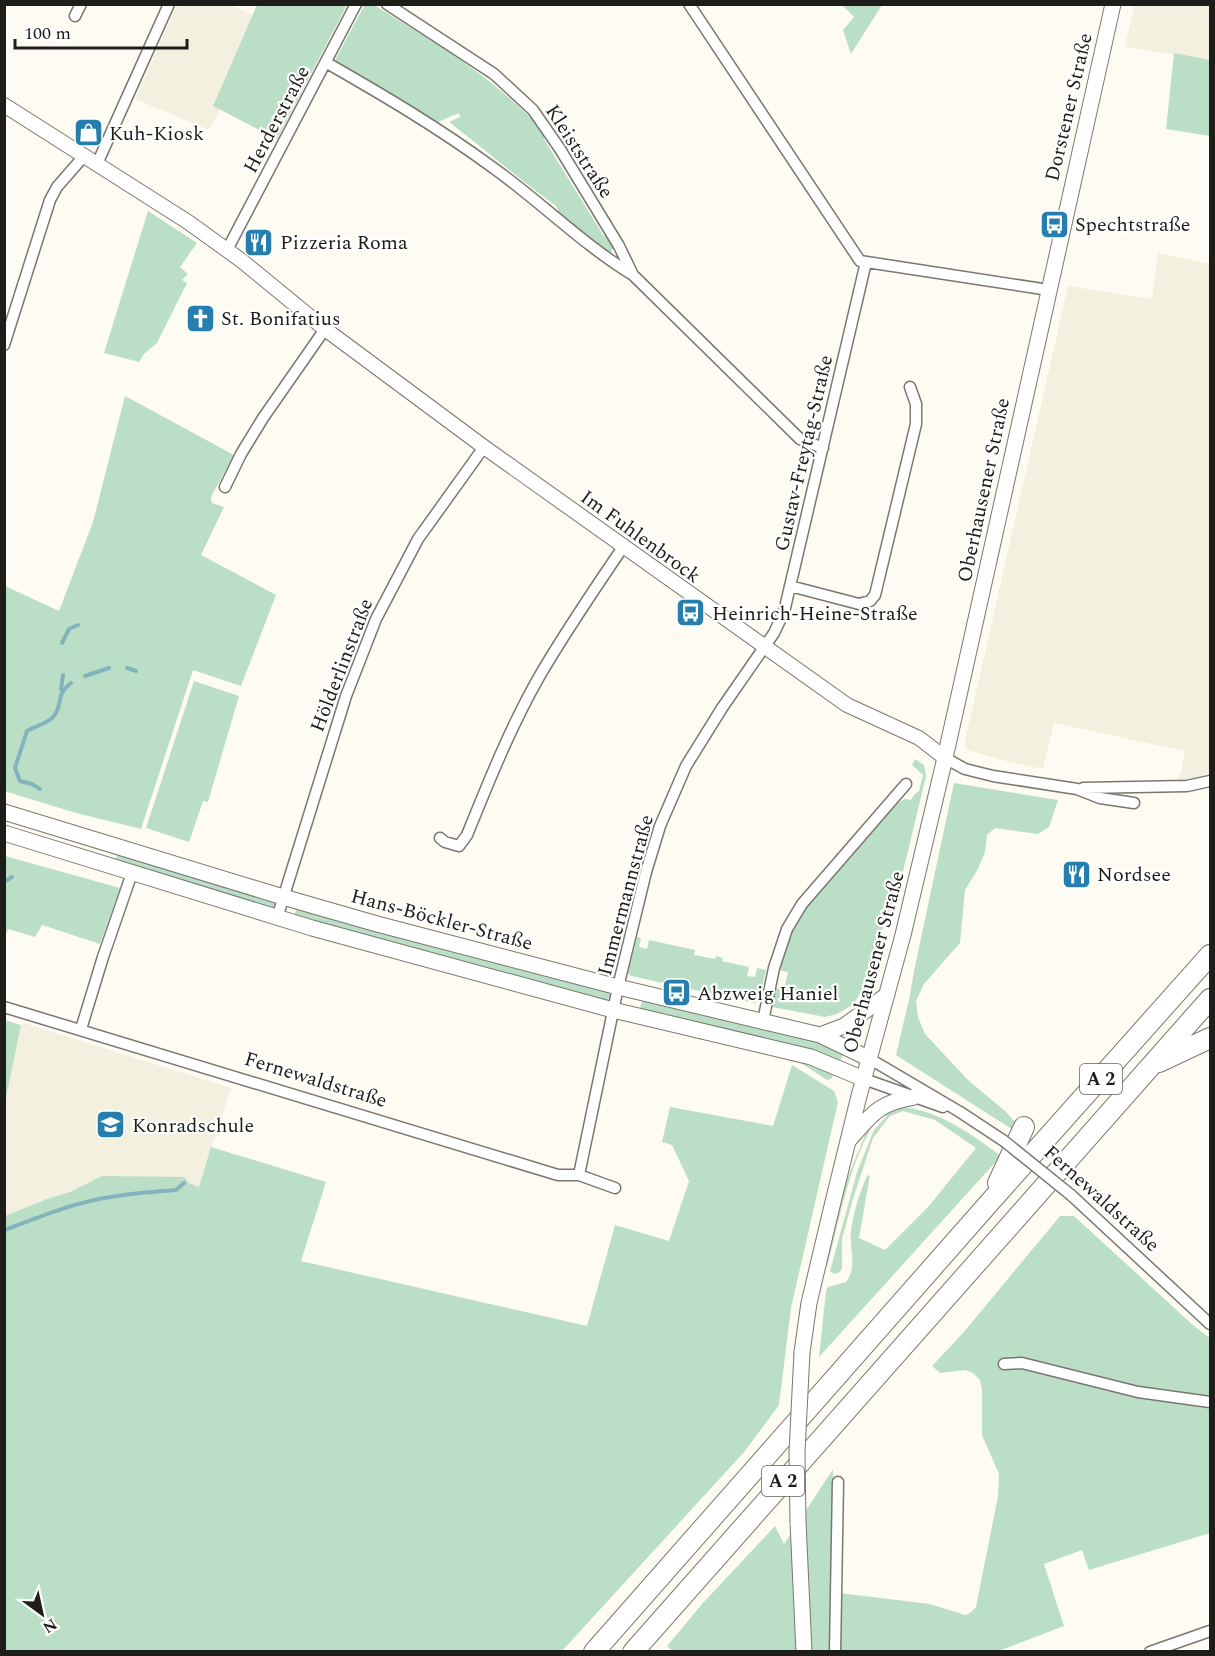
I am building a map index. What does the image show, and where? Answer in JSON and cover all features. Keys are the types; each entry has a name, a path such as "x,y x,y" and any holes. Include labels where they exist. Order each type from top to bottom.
{"highway":[{"name":"A 2","path":"594,1652 1210,955"},
{"name":"A 2","path":"633,1652 1210,999"},
{"path":"1151,1066 1210,1038"},
{"path":"990,1202 1023,1127"}],"main road":[{"name":"Dorstener Straße","path":"1049,290 1113,4"},
{"name":"Oberhausener Straße","path":"804,1652 797,1452 802,1352 809,1304 847,1143 909,911 1049,290"},
{"name":"Hans-Böckler-Straße","path":"4,812 283,897 618,987 820,1035 870,1059"},
{"path":"4,833 278,918 613,1010 811,1057 864,1079"},
{"path":"820,1035 844,1026 887,995"},
{"path":"847,1143 871,1115 882,1107 894,1101 914,1097"}],"street":[{"path":"75,16 81,4"},
{"name":"Herderstraße","path":"226,250 327,63 356,4"},
{"name":"Kleiststraße","path":"387,4 494,74 533,111 561,149 619,246 633,275"},
{"path":"689,4 860,261 1049,290"},
{"path":"97,164 165,6"},
{"name":"Kleiststraße","path":"327,63 417,115 456,141 527,193 605,258 633,275 800,439 823,448"},
{"name":"Im Fuhlenbrock","path":"4,105 159,202 226,250 325,329 483,447 846,705 919,738 945,758"},
{"path":"4,345 50,200 57,187 84,156"},
{"name":"Gustav-Freytag-Straße","path":"764,648 780,623 790,586 866,262"},
{"path":"225,487 241,454 263,418 325,329"},
{"path":"790,586 859,604 870,601 876,595 916,424 916,404 910,387"},
{"name":"Hölderlinstraße","path":"278,918 346,696 376,619 418,539 483,447"},
{"path":"441,838 445,842 459,846 467,835 500,755 538,678 623,547"},
{"name":"Immermannstraße","path":"579,1174 618,987 660,826 678,784 704,737 764,648"},
{"path":"945,758 965,769 993,776 1077,789 1187,786 1210,781"},
{"path":"763,1021 787,929 802,904 906,784"},
{"path":"1077,789 1100,798 1134,803"},
{"path":"81,1029 132,873"},
{"name":"Fernewaldstraße","path":"4,1007 558,1175 579,1174 615,1188"},
{"name":"Fernewaldstraße","path":"870,1059 1004,1141 1071,1195 1210,1324"},
{"name":"Fernewaldstraße","path":"864,1079 960,1112"},
{"path":"1005,1364 1022,1363 1138,1392 1210,1402"},
{"path":"835,1652 838,1482"},
{"path":"1150,1652 1210,1631"}],"shaded area":[{"path":"177,5 231,5 253,15 213,105 220,109 209,130 135,99"},
{"path":"1134,5 1210,5 1210,60 1125,47"},
{"path":"1158,253 1210,264 1210,776 1176,781 1181,772 1185,751 1054,723 1043,769 967,750 965,741 1068,286 1152,299"},
{"name":"Konradschule","path":"24,1023 231,1088 199,1187 189,1183 102,1176 70,1192 5,1216 5,1103 21,1025"}],"green space":[{"path":"365,4 374,5 456,57 495,85 531,118 533,117 544,131 544,139 603,235 610,239 614,247 610,254 561,216 556,206 449,122 460,117 459,113 438,122 335,60"},
{"path":"257,5 347,5 277,139 213,106"},
{"path":"842,5 882,5 851,54 843,30 854,17"},
{"path":"1174,53 1210,60 1210,136 1166,129"},
{"path":"148,211 197,243 180,267 188,274 182,280 187,283 157,343 144,354 139,362 104,353"},
{"path":"125,396 234,455 211,497 212,503 224,507 201,555 276,595 241,686 193,670 141,829 76,813 4,791 5,586 59,611 93,522"},
{"path":"194,681 239,696 208,802 203,801 189,842 146,828"},
{"path":"915,759 924,765 926,776 900,884 885,921 869,976 854,1004 837,1014 825,1017 772,1007 775,988 784,989 788,972 778,970 801,912 895,802 911,800 919,791 923,775 912,765"},
{"path":"954,783 1058,800 1049,827 1038,834 995,828 987,835 985,852 965,890 960,943 924,984 916,1001 918,1017 925,1034 968,1080 1005,1111 1018,1125 1017,1130 1010,1128 896,1055"},
{"path":"119,851 276,902 273,910 114,863"},
{"path":"5,856 120,888 100,944 42,925 35,937 8,929 5,936"},
{"path":"298,905 609,991 610,997 606,1002 293,919"},
{"path":"637,937 641,938 639,947 647,949 649,940 695,950 694,955 715,959 716,956 723,958 722,961 749,967 747,976 755,977 757,968 766,970 759,1001 755,1003 631,976 628,973"},
{"path":"643,998 816,1040 844,1053 840,1060 639,1012"},
{"path":"4,1020 21,1025 5,1103"},
{"path":"799,1062 834,1074 831,1079 827,1080"},
{"path":"792,1065 834,1091 838,1102 791,1308 779,1405 745,1451 562,1651 5,1651 5,1216 70,1192 102,1176 184,1177 189,1183 199,1187 211,1147 326,1182 301,1261 587,1326 615,1225 669,1241 689,1181 672,1145 662,1142 670,1107 773,1126"},
{"path":"901,1107 928,1113 954,1124 1001,1156 819,1357 826,1291 828,1287 846,1282 850,1276 852,1224 867,1176 870,1175 859,1238 885,1250 928,1207 976,1148 935,1120 903,1111 890,1116 873,1138 842,1239 842,1268 840,1272 834,1274 830,1271 857,1172 874,1130 888,1111"},
{"path":"880,1116 861,1148 841,1209 827,1267 826,1261 847,1179 870,1123"},
{"path":"1060,1216 1074,1216 1210,1338 1210,1533 1089,1570 1082,1550 1044,1564 1064,1626 996,1652 674,1652 667,1646 702,1604 775,1526 784,1544 833,1469 831,1592 930,1604 965,1615 976,1607 998,1496 999,1474 982,1435 980,1380 973,1373 965,1370 940,1373 932,1366 963,1333"}],"waterway":[{"path":"62,643 69,629 78,625"},
{"path":"85,676 109,668"},
{"path":"127,668 136,671"},
{"path":"61,689 63,675"},
{"path":"40,789 20,781 15,768 27,731 53,717 63,692 71,683"},
{"path":"4,882 12,877"},
{"path":"5,1230 84,1202 127,1194 176,1190 184,1183"}],"place":[{"name":"Kuh-Kiosk","path":"88,133"},
{"name":"Spechtstraße","path":"1054,224"},
{"name":"Pizzeria Roma","path":"259,242"},
{"name":"St. Bonifatius","path":"200,318"},
{"name":"Heinrich-Heine-Straße","path":"691,613"},
{"name":"Nordsee","path":"1076,874"},
{"name":"Abzweig Haniel","path":"676,993"},
{"name":"Konradschule","path":"111,1125"}]}
